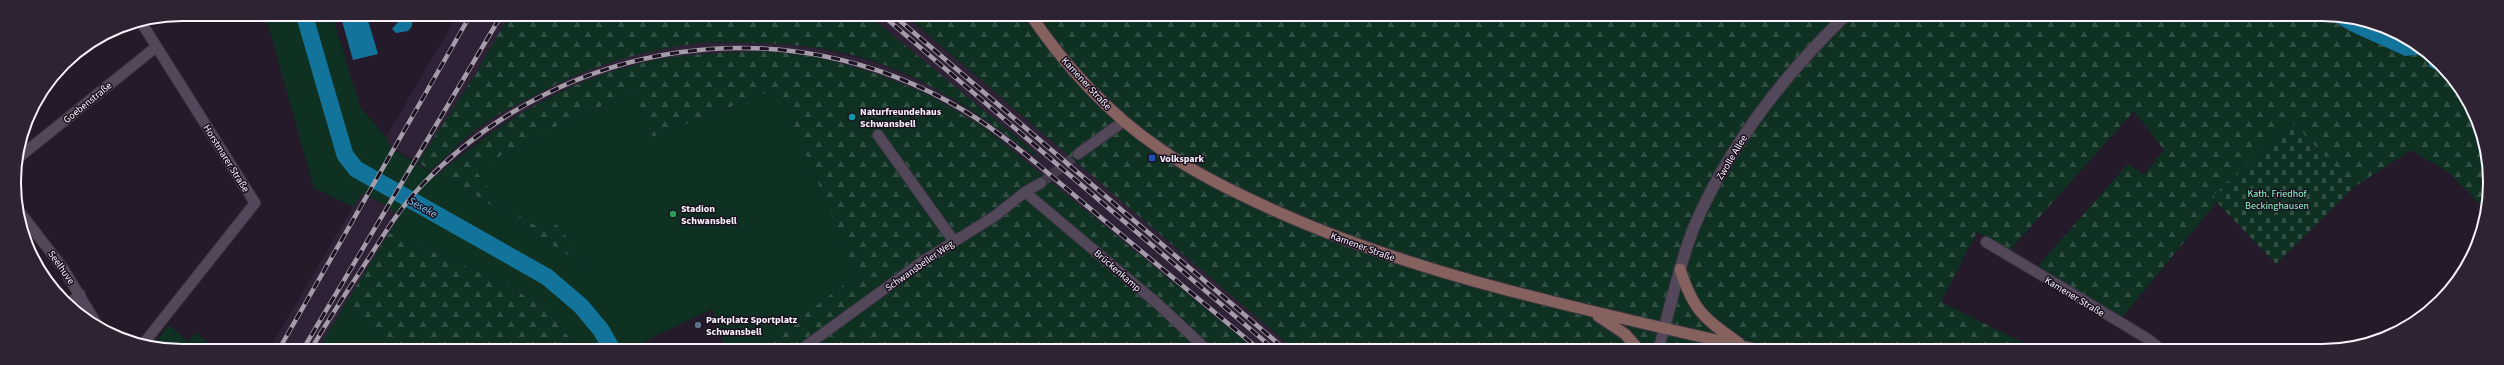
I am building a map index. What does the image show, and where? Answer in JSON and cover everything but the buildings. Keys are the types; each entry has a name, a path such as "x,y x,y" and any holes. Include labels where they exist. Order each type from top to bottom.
{"main road":[{"name":"Kamener Straße","path":"1035,21 1056,50 1124,121 1160,149 1203,175 1303,224 1413,263 1591,311 1735,344"},
{"path":"1680,269 1695,308 1711,324 1741,344"},
{"path":"1591,311 1625,334 1634,344"}],"street":[{"name":"Zwolle Allee","path":"1664,329 1680,269 1705,203 1737,145 1766,102 1795,67 1840,21"},
{"name":"Horstmarer Straße","path":"144,26 255,203 147,340"},
{"name":"Goebenstraße","path":"23,154 156,47"},
{"path":"1078,154 1124,121"},
{"path":"878,135 953,240"},
{"name":"Schwansbeller Weg","path":"809,344 953,240 995,216 1025,192 1041,183"},
{"name":"Brückenkamp","path":"1025,192 1158,304 1201,344"},
{"name":"Seelhuve","path":"25,217 80,294 93,317"},
{"name":"Kamener Straße","path":"1986,242 2154,344"},
{"path":"72,301 80,294"},
{"path":"1660,344 1664,329"}],"shaded area":[{"path":"454,21 506,21 475,75 418,162 390,147 386,137"},
{"path":"876,21 912,21 1288,344 1248,344 985,128 929,95 874,73 818,57 764,51 697,54 638,63 562,90 507,121 473,144 436,176 430,171 476,130 515,105 565,79 597,65 633,55 695,43 768,43 815,48 872,61 930,85 1001,130 1034,156 1036,153"},
{"path":"363,193 390,208 399,218 321,344 272,344 353,207"}],"green space":[{"name":"Stadion Schwansbell","path":"267,21 334,21 360,107 386,137 390,147 436,176 457,183 594,272 600,279 557,225 547,234 500,203 474,170 550,129 633,92 653,137 778,88 857,275 810,310 771,344 724,344 712,309 645,341 646,344 575,344 543,307 502,282 389,233 399,218 390,208 363,193 353,207 314,188"},
{"path":"506,21 876,21 1036,153 1034,156 957,101 895,69 873,61 858,56 811,47 763,43 714,42 652,51 614,61 558,83 482,125 430,171 418,162 475,75"},
{"path":"912,21 2332,21 2350,31 2405,56 2421,54 2430,63 2428,66 2439,72 2450,84 2466,111 2471,121 2482,161 2483,193 2482,206 2448,172 2411,150 2354,187 2292,122 2212,197 2216,203 2120,320 2036,268 2128,164 2144,175 2164,150 2134,111 2009,251 1977,232 1941,302 2026,344 1288,344"},
{"path":"764,51 818,57 874,73 929,95 985,128 1248,344 771,344 810,310 857,275 778,88 653,137 633,92 550,129 475,170 500,203 547,233 556,224 605,284 594,272 457,183 436,176 459,157 506,123 530,108 582,82 609,72 653,60 701,54"},
{"name":"Kath. Friedhof Beckinghausen","path":"2292,122 2354,187 2276,264 2212,197"},
{"path":"389,233 502,282 543,307 575,344 382,344 367,321 344,306"},
{"path":"344,306 367,321 382,344 321,344"},
{"path":"169,325 188,342 196,333 209,344 172,344 156,342"}],"water":[{"path":"342,21 368,21 378,54 353,60"},
{"path":"399,21 412,21 412,26 408,31 396,33 392,29"},
{"path":"2333,21 2353,24 2383,33 2421,54 2405,56 2350,31"},
{"path":"2430,63 2439,72 2428,66"}],"waterway":[{"name":"Seseke","path":"306,21 345,155 356,169 547,277 581,306 601,330 609,344"}],"tunnel":[{"path":"1041,183 1078,154"}],"railway":[{"path":"282,344 467,21"},
{"path":"306,344 498,21"},
{"path":"889,21 1268,344"},
{"path":"900,21 1279,344"},
{"path":"314,344 380,241 407,203 422,185 479,135 542,96 609,68 680,52 752,48 824,56 895,77 963,110 1030,158 1253,344"}],"place":[{"name":"Naturfreundehaus Schwansbell","path":"852,117"},
{"name":"Volkspark","path":"1152,158"},
{"name":"Stadion Schwansbell","path":"673,214"},
{"name":"Parkplatz Sportplatz Schwansbell","path":"698,325"}]}
